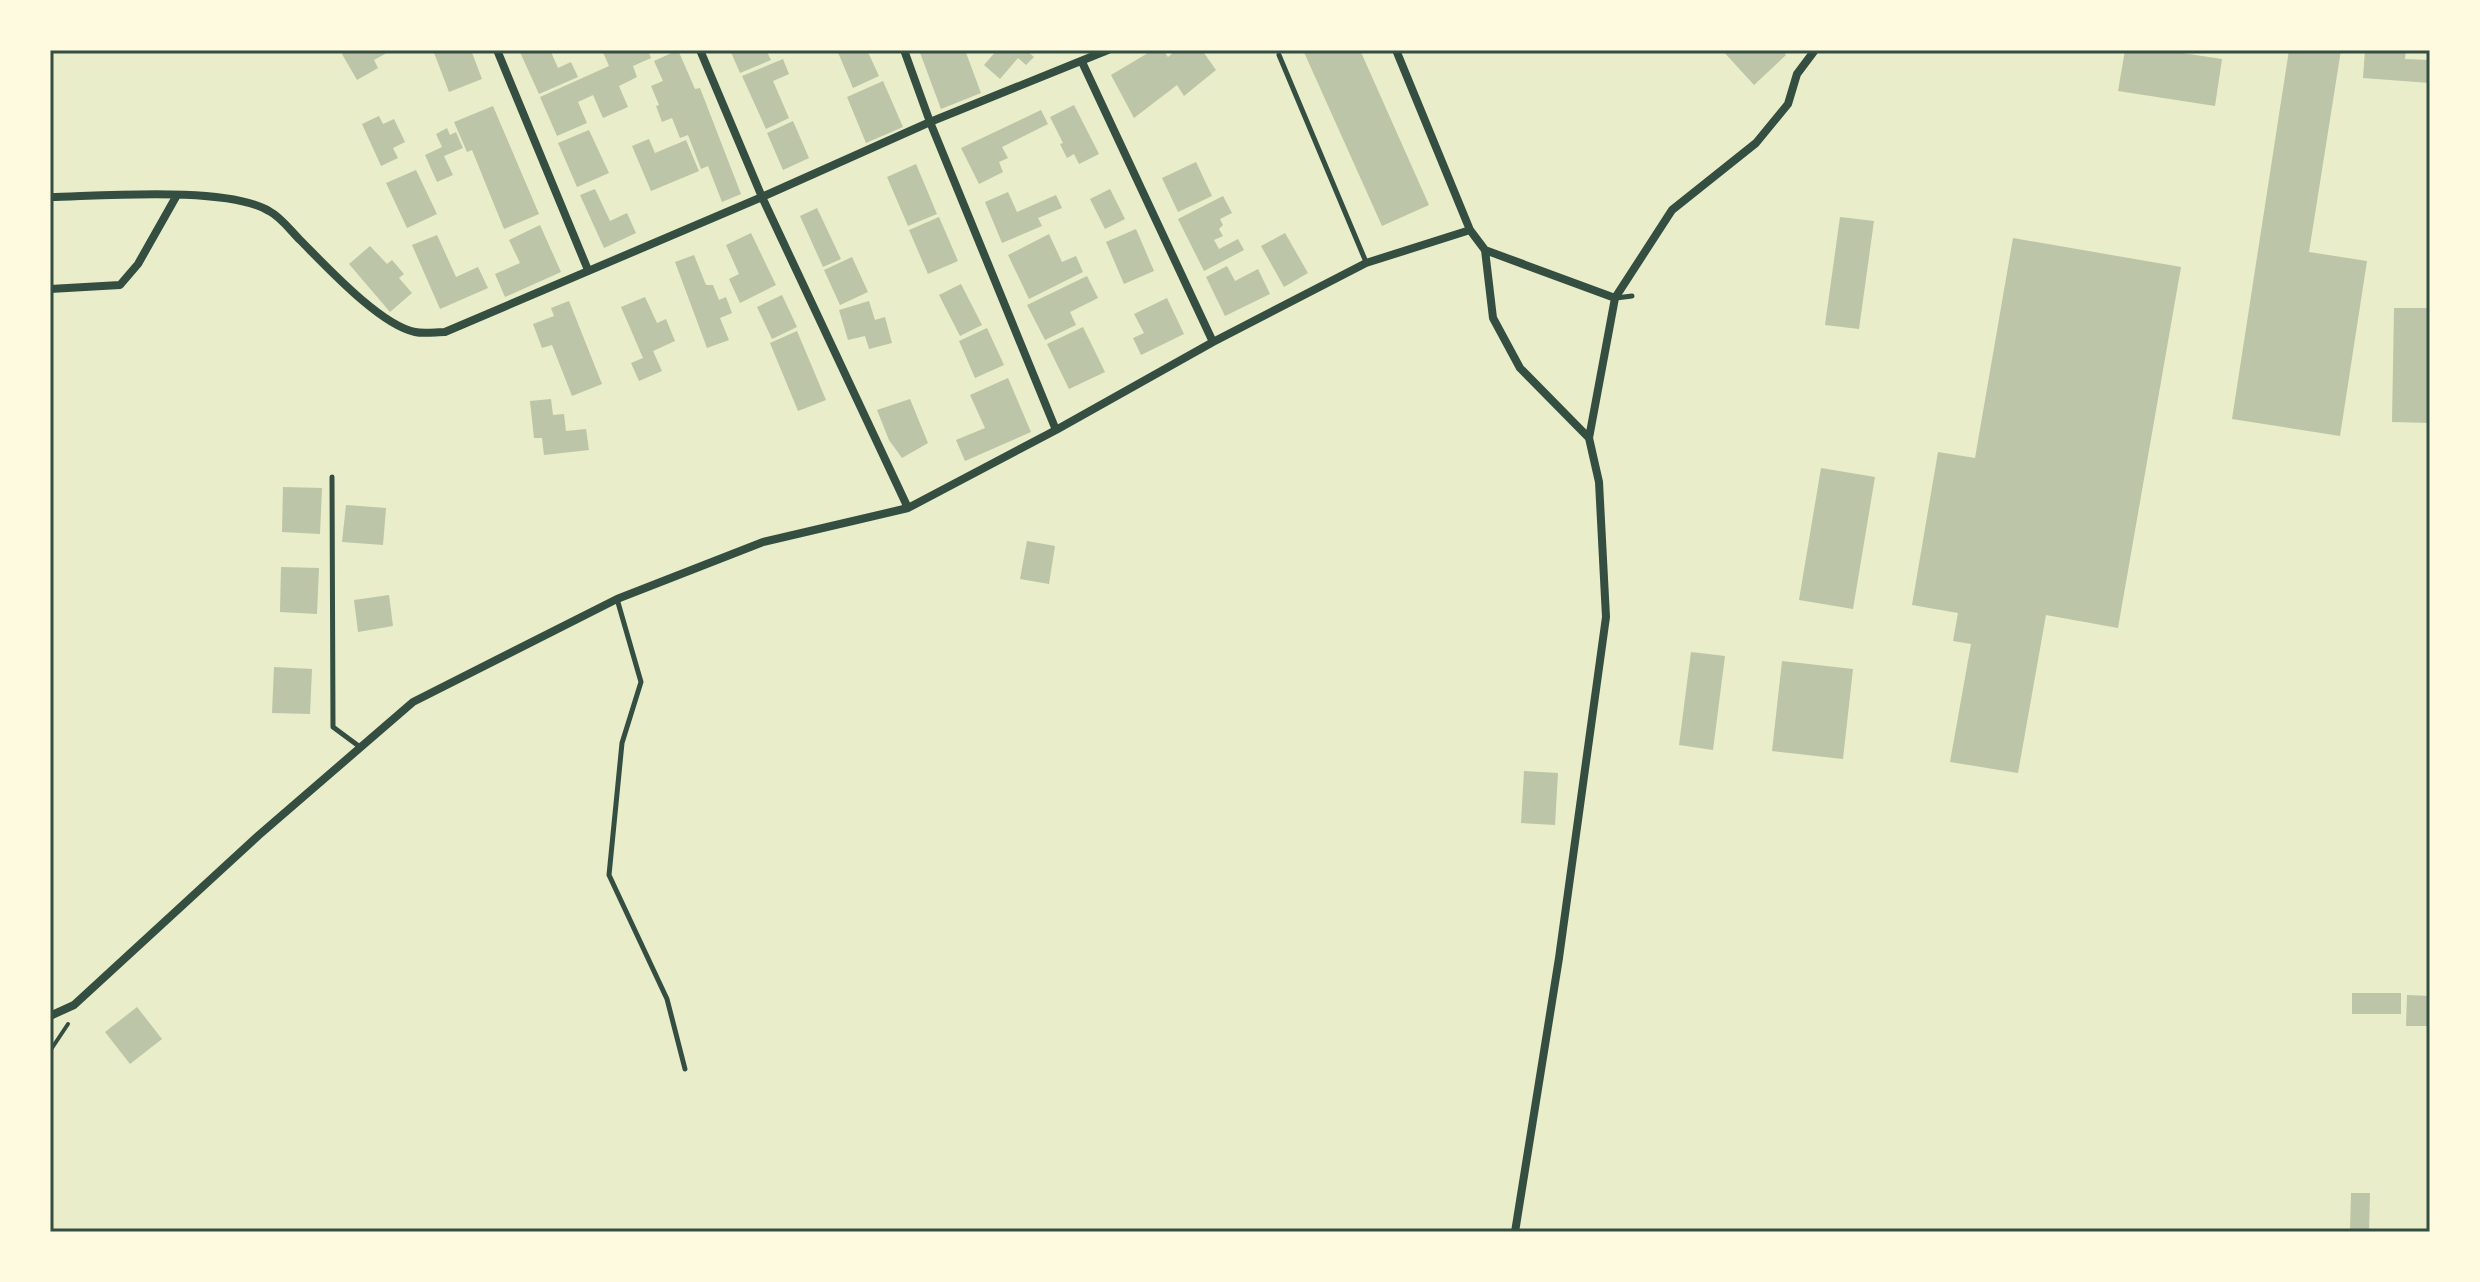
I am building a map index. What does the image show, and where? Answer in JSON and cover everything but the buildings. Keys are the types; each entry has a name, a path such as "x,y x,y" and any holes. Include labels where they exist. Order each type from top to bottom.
{"street":[{"path":"497,50 588,270"},
{"path":"700,50 762,197 908,508"},
{"path":"904,50 930,122 1056,430"},
{"path":"50,197 177,195 237,199 271,211 342,281 392,322 414,332 445,332 930,122 1108,50"},
{"path":"1396,50 1470,230 1485,250 1493,318 1520,368 1589,438"},
{"path":"1515,1232 1559,958 1606,617 1599,482 1589,438 1615,298 1672,210 1756,143 1788,104 1797,74 1815,50"},
{"path":"1082,62 1213,342"},
{"path":"50,289 120,285 138,264 177,195"},
{"path":"50,1016 74,1005 259,835 413,702 617,599 763,542 908,508 1213,342 1366,263 1470,230"},
{"path":"1485,250 1615,298"}],"lane":[{"path":"1082,62 1083,50"},
{"path":"1279,55 1366,263"},
{"path":"1615,298 1632,296"},
{"path":"332,477 333,727 360,747"},
{"path":"617,599 641,682 622,743 609,875 667,999 685,1069"}],"path":[{"path":"50,1051 67,1029 74,1005"}]}
